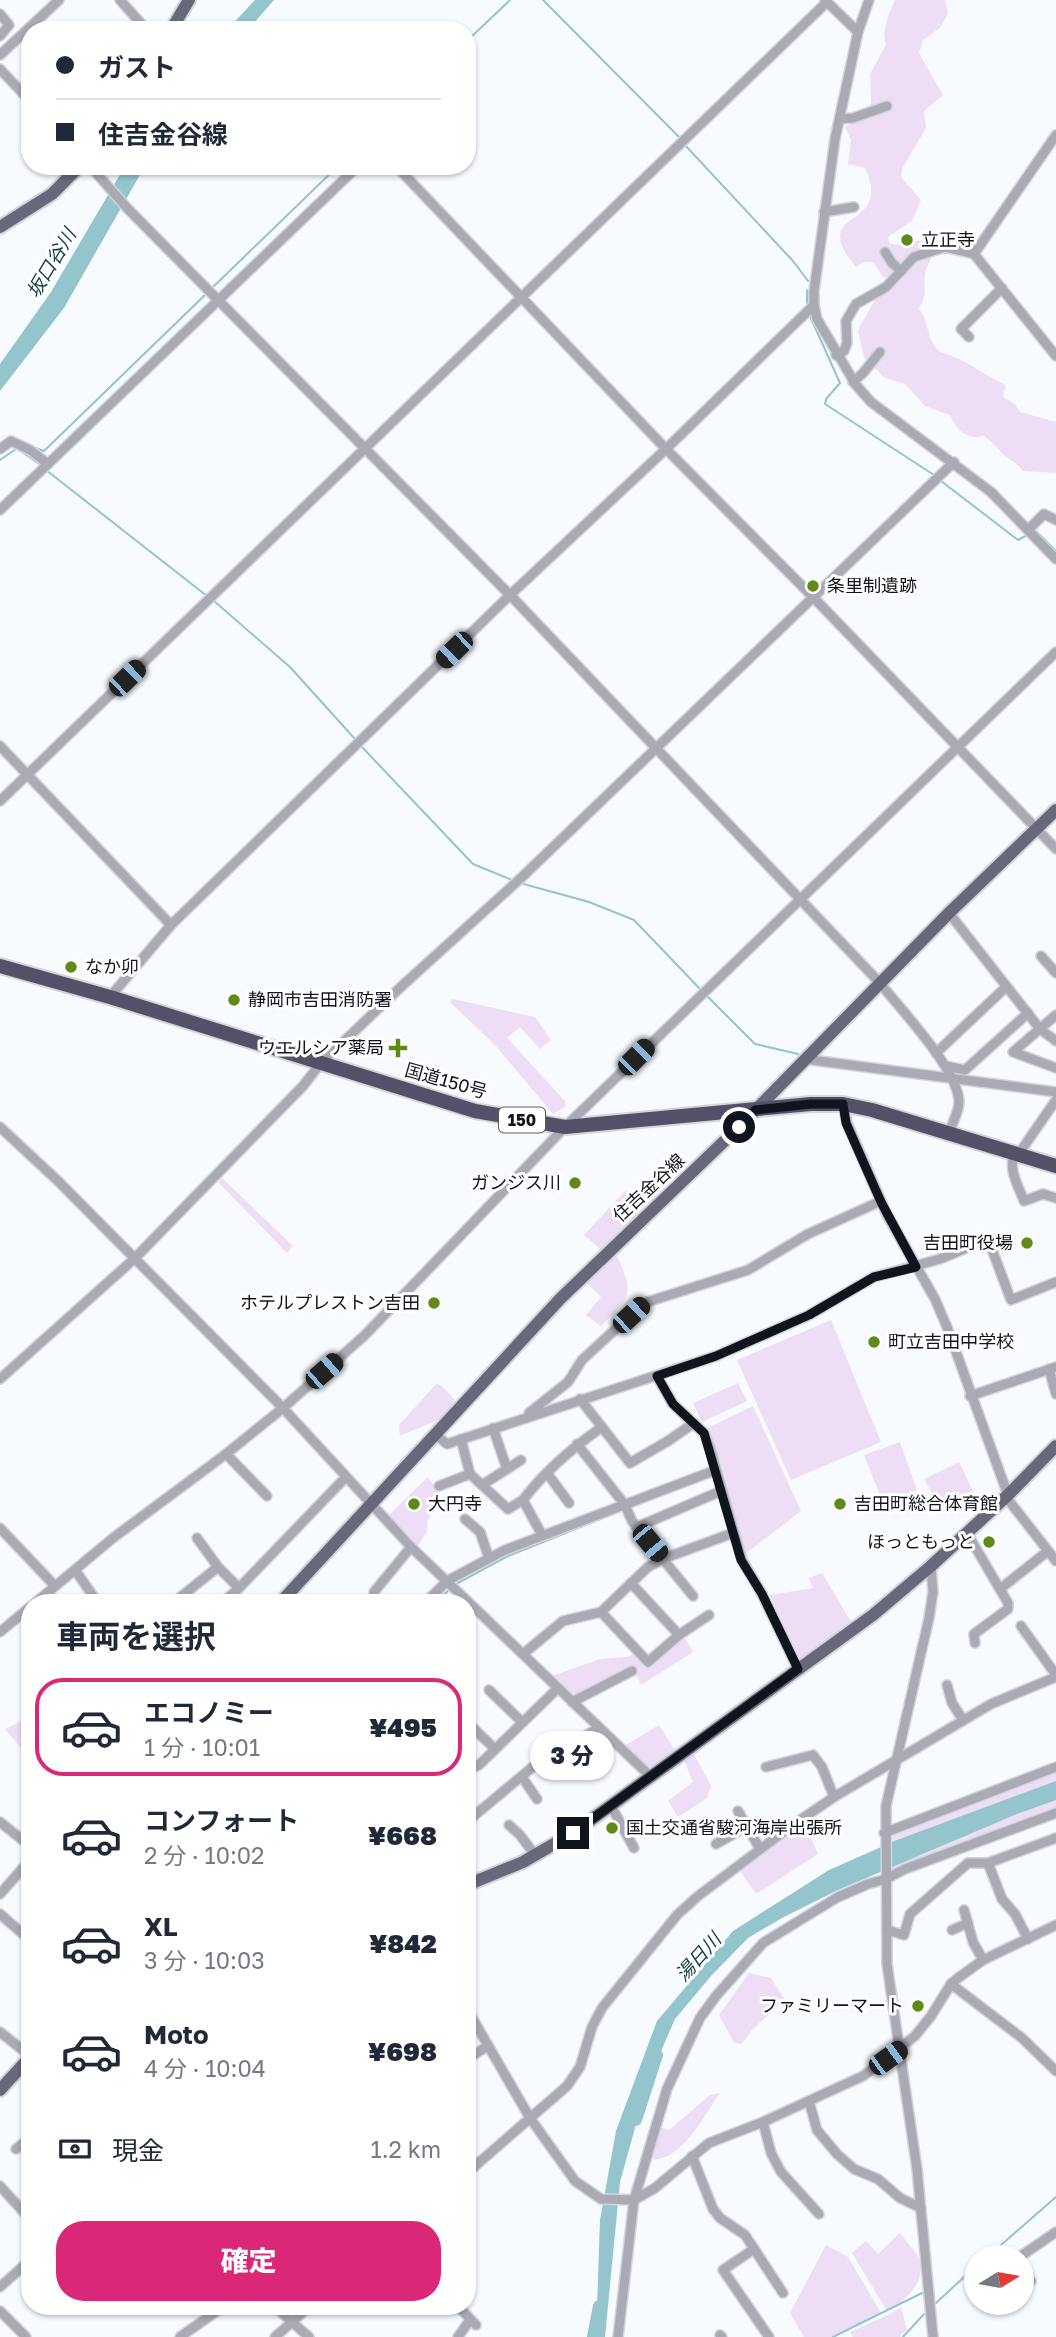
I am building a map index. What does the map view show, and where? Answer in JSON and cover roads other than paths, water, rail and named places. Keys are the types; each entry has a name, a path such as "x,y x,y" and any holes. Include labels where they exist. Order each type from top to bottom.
{"highway":[{"name":"国道150号","path":"0,966 110,997 475,1111 565,1127 811,1104 843,1104 872,1110 1056,1166"}],"main road":[{"path":"177,21 190,0"},
{"path":"0,227 52,194 71,175"},
{"name":"住吉金谷線","path":"289,1594 560,1299 755,1110 949,913 1056,810"},
{"path":"476,1881 535,1855 573,1833 873,1615 967,1533 1056,1446"},
{"path":"0,2090 21,2067"}],"street":[{"path":"36,21 59,0"},
{"path":"120,0 139,21"},
{"path":"110,997 171,925 810,308 840,119 858,32 869,0"},
{"path":"0,802 826,1 858,32"},
{"path":"0,14 9,25 0,36"},
{"path":"0,55 21,35"},
{"path":"0,69 21,91"},
{"path":"840,119 853,118 887,106"},
{"path":"974,254 1056,135"},
{"path":"98,175 128,209 510,595 880,983 953,1078 959,1107 949,1133"},
{"path":"0,510 213,293 348,175"},
{"path":"405,175 666,449 1056,849"},
{"path":"824,212 854,207"},
{"path":"836,355 844,351 847,343 846,321 856,304 886,288 914,257 945,247 974,254 1056,356"},
{"path":"885,252 901,271"},
{"path":"968,337 961,328 1002,288"},
{"path":"810,308 853,382 871,402 991,492 1056,559"},
{"path":"853,382 880,352"},
{"path":"0,449 11,441 46,466"},
{"path":"0,1379 134,1259 303,1086 320,1064 518,881 954,462"},
{"path":"1031,531 1044,514 1056,520"},
{"path":"46,1594 113,1538 283,1408 365,1335 565,1127 1056,652"},
{"path":"0,746 171,925"},
{"path":"949,913 1040,1029 1056,1041"},
{"path":"1041,956 1056,973"},
{"path":"936,1053 1006,987"},
{"path":"946,1066 965,1069 1028,1013"},
{"path":"1056,1014 1013,1052 1056,1068"},
{"path":"804,1059 1056,1092"},
{"path":"1056,1100 1011,1160 1024,1201 1043,1194 1056,1198"},
{"path":"843,1104 846,1123 881,1202 947,1328 1007,1496 1056,1561"},
{"path":"0,1128 58,1181 283,1408 345,1478 447,1581 455,1594"},
{"path":"525,1417 568,1382 582,1360 644,1303 748,1270 808,1234 881,1202"},
{"path":"435,1434 447,1444 716,1356 809,1315 874,1277 916,1267 988,1240 1011,1300 1056,1282"},
{"path":"970,1396 1053,1368 1056,1394"},
{"path":"657,1376 673,1404 704,1433 741,1560 762,1594 798,1669"},
{"path":"580,1399 631,1463 694,1423"},
{"path":"461,1439 470,1474 508,1509 523,1500 577,1444 602,1427"},
{"path":"493,1428 507,1469"},
{"path":"577,1444 626,1507 637,1527 693,1597"},
{"path":"226,1454 267,1496"},
{"path":"482,1485 521,1460"},
{"path":"434,1594 447,1581 489,1558 542,1535 626,1507 716,1470"},
{"path":"547,1473 569,1503"},
{"path":"439,1486 470,1474"},
{"path":"232,1594 345,1478"},
{"path":"637,1527 721,1491"},
{"path":"523,1500 542,1535"},
{"path":"465,1519 480,1532 489,1558"},
{"path":"0,1528 55,1586"},
{"path":"523,1654 563,1621 601,1612 648,1567 733,1533"},
{"path":"967,1533 1008,1602 1008,1609 974,1634 975,1643"},
{"path":"197,1538 218,1567 239,1588"},
{"path":"373,1592 411,1547"},
{"path":"1000,1589 1048,1551"},
{"path":"931,1566 933,1592 929,1618 886,1806 884,1835 887,1964 921,2208 933,2337"},
{"path":"184,1594 218,1567"},
{"path":"75,1570 92,1594"},
{"path":"631,1583 679,1635"},
{"path":"601,1612 648,1662 679,1635 709,1615"},
{"path":"0,1632 21,1614"},
{"path":"476,1614 523,1654 651,1777"},
{"path":"476,2165 567,2086 580,2067 592,2027 602,2008 677,1916 760,1849 834,1797 990,1704 1056,1676 1021,1626"},
{"path":"572,1702 632,1671"},
{"path":"947,1685 952,1703 963,1720"},
{"path":"476,1766 558,1688"},
{"path":"489,1690 523,1722"},
{"path":"476,1814 554,1752 599,1728"},
{"path":"476,1731 495,1749"},
{"path":"766,1767 813,1755 822,1767 834,1797"},
{"path":"884,1835 1056,1767"},
{"path":"522,1777 537,1799"},
{"path":"611,1806 634,1848"},
{"path":"738,1811 760,1849"},
{"path":"618,2337 634,2200 667,2089 694,2030 716,1996 763,1943 838,1897 1056,1813"},
{"path":"0,1822 21,1839"},
{"path":"509,1825 535,1855"},
{"path":"716,1844 747,1826"},
{"path":"887,1930 904,1935 909,1914 968,1863 988,1863 1056,1838"},
{"path":"988,1863 1002,1899 1015,1914 1028,1939"},
{"path":"0,1894 21,1870"},
{"path":"964,1910 973,1942 984,1961"},
{"path":"0,1914 21,1932"},
{"path":"952,1930 968,1923"},
{"path":"476,2025 530,2118 575,2181 601,2199 634,2200 655,2188 709,2143 763,2122 863,2076 900,2049 931,2016 951,1984 984,1961 1056,1925"},
{"path":"951,1984 1022,2038 1056,2071"},
{"path":"0,2032 21,2050"},
{"path":"476,2053 488,2046"},
{"path":"809,2101 817,2130 837,2154 853,2169 878,2179 900,2198 921,2208"},
{"path":"763,2122 771,2153 781,2172 819,2214"},
{"path":"16,2149 21,2145"},
{"path":"692,2156 713,2209 720,2218 745,2235 783,2293"},
{"path":"0,2186 21,2210"},
{"path":"1034,2247 1056,2232"},
{"path":"754,2249 723,2270 766,2336"},
{"path":"0,2287 21,2268"},
{"path":"0,2311 26,2337"},
{"path":"180,2337 211,2315"},
{"path":"284,2315 309,2337"},
{"path":"275,2337 300,2315"},
{"path":"458,2337 473,2323 466,2315"}],"water":[{"path":"255,0 274,0 256,21 235,21"},
{"path":"120,175 140,175 64,308 0,391 0,364 51,292"},
{"path":"1056,1781 1056,1800 838,1890 748,1938 675,2019 648,2081 620,2182 605,2337 596,2337 600,2220 616,2131 657,2021 733,1931 829,1870 897,1840"}],"waterway":[{"path":"476,32 510,0"},
{"path":"543,0 681,139"},
{"path":"684,144 793,261 808,281"},
{"path":"212,288 329,175"},
{"path":"807,290 807,305"},
{"path":"33,447 44,451 206,294"},
{"path":"809,314 840,383 825,404 934,475"},
{"path":"0,460 16,449"},
{"path":"18,449 42,466"},
{"path":"46,470 207,596"},
{"path":"941,481 1018,540 1029,534"},
{"path":"1034,532 1056,551"},
{"path":"214,601 290,667 355,739"},
{"path":"361,746 473,864 512,880"},
{"path":"520,883 589,902 634,920 702,991"},
{"path":"706,995 755,1044 798,1054"},
{"path":"632,1507 652,1499"},
{"path":"458,1583 506,1557 623,1510"},
{"path":"445,1594 449,1590"},
{"name":"湯日川","path":"636,2120 657,2055"},
{"path":"1001,2245 1056,2197"},
{"path":"936,2303 964,2277"},
{"path":"833,2337 922,2293"},
{"name":"湯日川","path":"593,2337 599,2306"},
{"path":"903,2337 924,2314"}],"place":[{"name":"立正寺","path":"907,240"},
{"name":"条里制遺跡","path":"813,586"},
{"name":"なか卯","path":"71,967"},
{"name":"静岡市吉田消防署","path":"234,1000"},
{"name":"ウエルシア薬局","path":"398,1048"},
{"name":"ガンジス川","path":"575,1183"},
{"name":"吉田町役場","path":"1027,1243"},
{"name":"ホテルプレストン吉田","path":"434,1303"},
{"name":"町立吉田中学校","path":"874,1342"},
{"name":"大円寺","path":"414,1504"},
{"name":"吉田町総合体育館","path":"840,1504"},
{"name":"ほっともっと","path":"989,1542"},
{"name":"国土交通省駿河海岸出張所","path":"612,1828"},
{"name":"ファミリーマート","path":"918,2006"}],"water label":[{"name":"坂口谷川","path":"51,263"}]}
